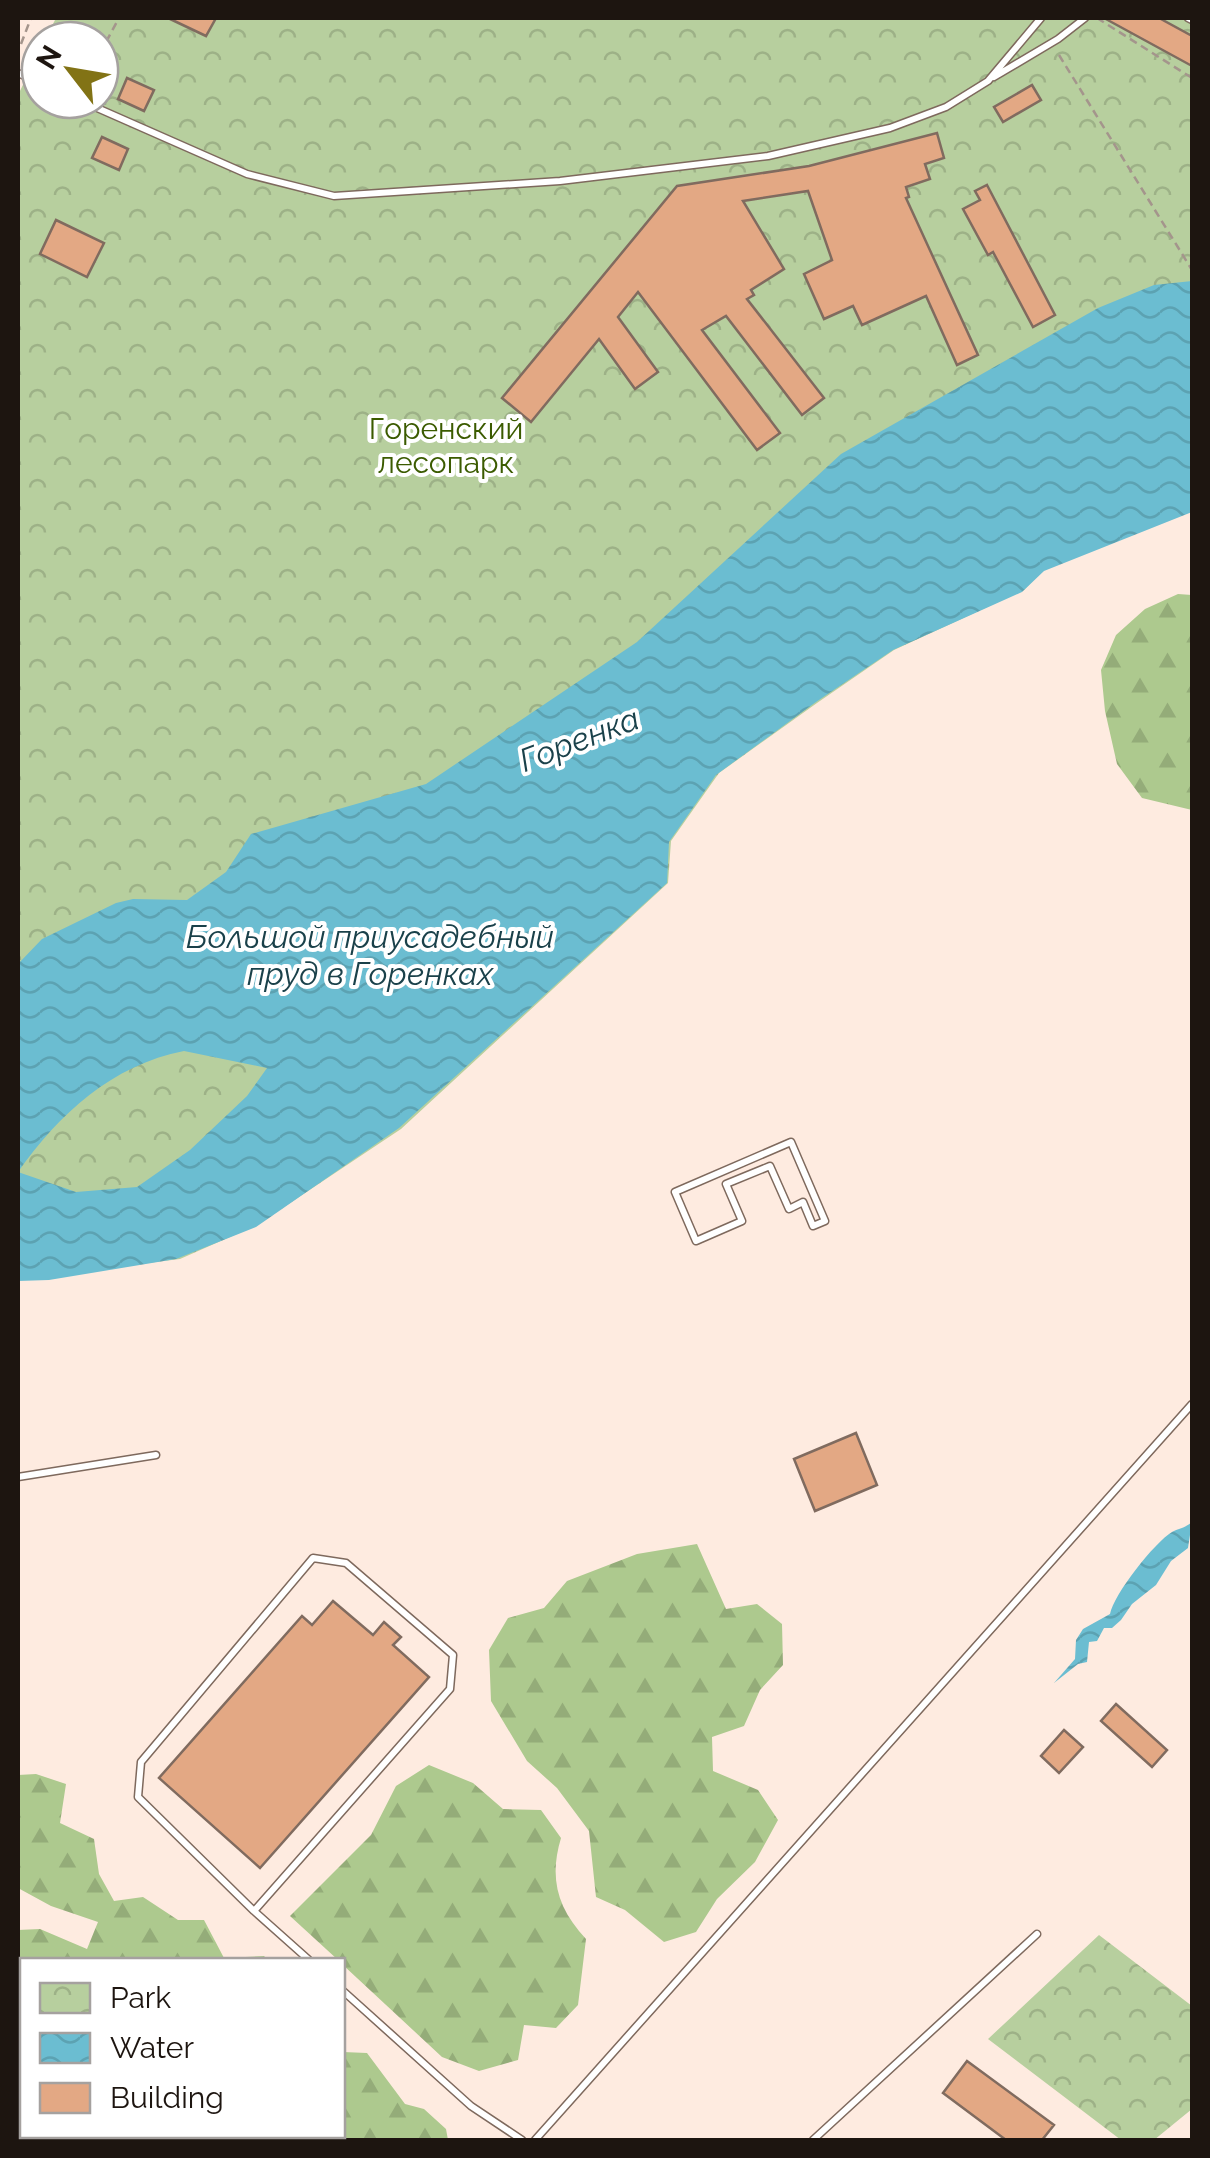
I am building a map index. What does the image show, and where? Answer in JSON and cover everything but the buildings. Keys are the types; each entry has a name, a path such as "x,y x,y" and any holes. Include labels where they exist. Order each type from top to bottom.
{"lane":[{"path":"988,81 1041,18"},
{"path":"120,118 247,174 334,196 560,181 768,156 890,128 946,107 1052,43 1085,18"},
{"path":"792,1142 826,1221 813,1226 803,1202 788,1209 770,1166 726,1184 742,1221 696,1241 676,1192 792,1142"},
{"path":"535,2140 1192,1404"},
{"path":"18,1477 156,1455"},
{"path":"254,1911 450,1689 453,1655 346,1563 313,1558 141,1762 138,1797 254,1911 307,1958"},
{"path":"813,2140 1036,1934"},
{"path":"345,1993 471,2106 522,2140"}],"path":[{"path":"1096,18 1192,78"},
{"path":"1052,43 1192,270"}],"green space":[{"name":"Горенский лесопарк","path":"1192,18 1192,511 1043,570 1024,590 894,650 719,773 671,841 668,883 401,1129 257,1225 180,1259 18,1279 18,95 20,91 20,120 120,120 120,20 55,20"},
{"path":"1178,594 1192,595 1192,810 1142,798 1117,764 1101,670 1116,635 1145,609"},
{"path":"697,1544 726,1609 757,1604 782,1624 783,1665 760,1690 744,1726 712,1737 713,1771 758,1790 778,1820 755,1862 717,1899 696,1932 664,1942 625,1910 596,1897 589,1831 557,1788 527,1761 491,1701 489,1650 508,1618 544,1608 567,1581 637,1554"},
{"path":"429,1765 473,1783 503,1809 541,1810 561,1838 556,1866 558,1892 568,1916 586,1939 578,2005 556,2028 524,2025 518,2060 479,2071 442,2057 345,1967 345,1958 336,1958 290,1916 371,1835 396,1786"},
{"path":"36,1774 66,1784 60,1823 94,1839 99,1874 114,1901 143,1897 178,1920 204,1920 224,1958 20,1958 20,2138 345,2138 345,2052 367,2053 405,2104 424,2109 446,2129 448,2140 18,2140 18,1930 40,1929 87,1949 98,1922 51,1906 18,1888 18,1775"},
{"path":"1099,1935 1192,2006 1192,2109 1154,2140 1121,2140 988,2039"}],"water":[{"name":"Большой приусадебный пруд в Горенках","path":"1192,281 1192,512 1044,571 1022,592 893,650 716,775 669,842 667,883 399,1128 256,1227 176,1259 49,1280 18,1281 18,1172 18,964 42,939 116,903 133,899 187,900 226,872 251,834 426,784 637,642 841,454 1098,308 1154,285","holes":["184,1051 267,1068 247,1096 190,1150 137,1187 76,1192 18,1172 89,1095 133,1068 158,1058"]},
{"path":"1192,1522 1188,1548 1171,1561 1156,1585 1132,1604 1121,1620 1112,1628 1104,1628 1097,1641 1089,1642 1087,1662 1078,1664 1054,1683 1075,1659 1076,1640 1083,1629 1110,1614 1119,1594 1146,1558 1164,1538"}],"water label":[{"name":"Горенка","path":"579,739"}]}
